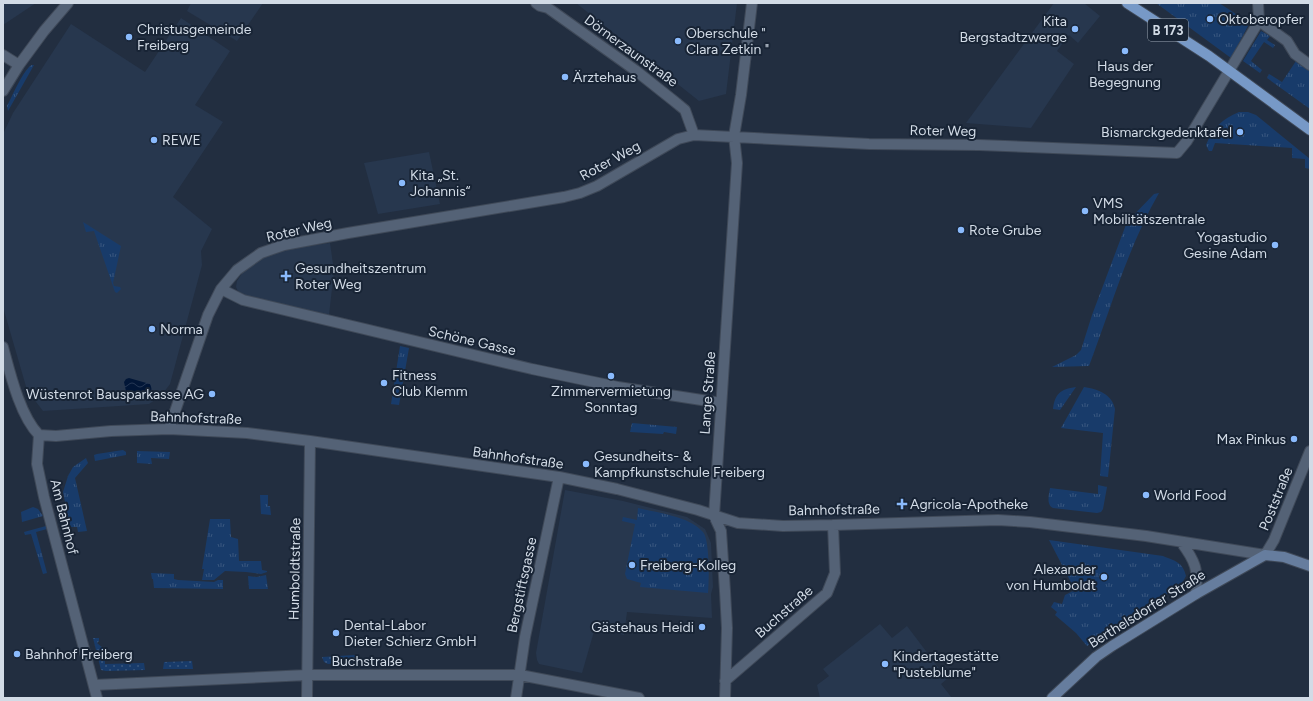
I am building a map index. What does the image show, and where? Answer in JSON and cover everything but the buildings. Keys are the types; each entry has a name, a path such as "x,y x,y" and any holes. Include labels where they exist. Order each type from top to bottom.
{"main road":[{"name":"B 173","path":"1127,3 1229,71 1310,130"}],"street":[{"path":"3,91 44,31 68,3"},
{"name":"Lange Straße","path":"725,698 727,628 721,530 714,516 737,163 734,136 741,95 752,3"},
{"path":"1229,71 1259,21 1258,3"},
{"name":"Dörnerzaunstraße","path":"538,4 548,8 635,70 674,100 685,110 694,135"},
{"path":"1259,21 1287,41 1296,54 1310,65"},
{"path":"3,54 20,65"},
{"name":"Roter Weg","path":"169,429 208,315 221,289 237,270 249,261 261,253 284,245 564,197 592,188 678,139 694,135 869,144 987,146 1177,153 1187,141 1229,71"},
{"name":"Schöne Gasse","path":"221,289 243,300 465,354 618,387 721,404"},
{"path":"3,347 23,412 39,435"},
{"name":"Bahnhofstraße","path":"39,435 56,436 110,431 169,429 247,434 310,441 559,477 617,489 698,510 738,523 783,526 998,520 1030,522 1146,536 1265,555"},
{"name":"Am Bahnhof","path":"39,435 37,464 44,497 97,698"},
{"name":"Humboldtstraße","path":"308,698 310,441"},
{"name":"Poststraße","path":"1265,555 1274,540 1310,451"},
{"name":"Bergstiftsgasse","path":"516,698 525,636 559,477"},
{"name":"Buchstraße","path":"725,681 827,593 835,573 833,525"},
{"path":"1181,542 1194,563 1198,576 1196,594"},
{"path":"1265,555 1284,557 1310,566"},
{"name":"Berthelsdorfer Straße","path":"1052,698 1096,657 1196,594 1265,555"},
{"name":"Buchstraße","path":"94,685 307,675 520,675 638,698"}],"shaded area":[{"path":"3,3 36,3 3,25"},
{"path":"191,3 263,3 237,41 187,11"},
{"name":"Oberschule \" Clara Zetkin \"","path":"576,3 737,3 726,94 699,101"},
{"path":"1054,3 1084,3 1100,16 1078,43 1069,35 1057,51 1074,64 1031,128 966,123"},
{"path":"181,18 230,51 195,105 223,122 173,197 212,229 201,251 202,265 170,384 161,396 149,404 43,411 27,390 3,307 3,134 13,113 71,24 145,72"},
{"name":"Kita „St. Johannis“","path":"429,152 440,204 378,214 364,163"},
{"name":"Gesundheitszentrum Roter Weg","path":"330,243 334,271 329,315 245,297 239,293 236,287 237,281 243,272 252,264 278,252 293,248"},
{"name":"Freiberg-Kolleg","path":"565,490 623,501 687,517 705,529 711,543 713,587 711,594 712,618 627,612 624,635 595,628 582,673 539,664 536,653"},
{"name":"Kindertagestätte \"Pusteblume\"","path":"880,624 892,638 907,626 947,679 941,684 952,698 820,698 817,685 829,676 823,669"}],"green space":[{"path":"1156,3 1219,3 1236,14 1248,26 1231,58"},
{"path":"1261,31 1270,36 1267,40 1275,45 1273,48 1264,42 1251,61 1262,70 1260,73 1243,61"},
{"path":"1296,61 1310,71 1310,109 1267,78 1269,74 1282,82"},
{"path":"34,65 8,111 7,106 18,83 25,71"},
{"path":"1239,112 1248,112 1256,115 1310,159 1310,169 1305,168 1305,159 1292,158 1292,148 1215,143 1212,151 1209,151 1206,145 1215,129 1223,121"},
{"path":"1159,193 1129,256 1089,366 1052,367 1076,355 1081,350 1092,315 1127,222 1154,194"},
{"path":"83,222 121,246 113,283 114,286 120,287 121,289 117,293 115,292 94,231 86,232"},
{"path":"400,346 409,348 399,405 391,404"},
{"path":"1076,387 1060,410 1053,409 1055,400 1059,393 1066,389"},
{"path":"1084,387 1104,393 1111,400 1115,409 1108,477 1100,476 1103,433 1061,428"},
{"path":"632,423 677,427 676,434 664,432 663,434 630,432"},
{"path":"123,450 126,452 126,455 95,461 94,455"},
{"path":"137,451 170,452 169,459 151,458 152,464 137,463"},
{"path":"86,458 88,463 75,478 87,531 78,532 77,527 70,527 63,492 68,476 73,467"},
{"path":"1098,485 1107,487 1103,509 1101,512 1097,513 1053,508 1049,504 1048,499 1050,488 1098,494"},
{"path":"260,495 268,495 268,506 270,506 271,515 261,514"},
{"path":"33,507 38,509 43,516 22,522 21,512"},
{"path":"638,508 682,519 690,522 703,532 707,543 708,552 708,593 640,587 641,583 627,579 625,574 635,524 622,521 623,517 637,520"},
{"path":"210,519 230,519 231,537 238,539 239,561 261,561 262,570 267,572 261,574 225,571 214,580 202,580 204,569 202,569"},
{"path":"46,526 47,529 36,532 47,573 43,574 31,534 25,535 24,532"},
{"path":"1049,540 1163,556 1181,565 1186,576 1181,585 1087,646 1076,633 1055,615 1057,612 1051,607 1054,602 1062,604 1065,595 1075,590"},
{"path":"151,573 174,574 174,579 178,580 214,582 223,580 223,589 154,588"},
{"path":"266,575 268,589 249,589 248,576 257,577"},
{"path":"93,638 99,638 97,643 104,649 105,664 144,663 145,670 101,670"},
{"path":"355,655 355,662 328,664 324,662 322,657"},
{"path":"192,661 193,669 163,669 164,662"}],"water":[{"path":"129,378 150,384 150,395 147,398 127,396 124,382"}],"place":[{"name":"Oktoberopfer","path":"1210,19"},
{"name":"Kita Bergstadtzwerge","path":"1075,29"},
{"name":"Christusgemeinde Freiberg","path":"129,37"},
{"name":"Oberschule \" Clara Zetkin \"","path":"678,41"},
{"name":"Haus der Begegnung","path":"1125,51"},
{"name":"Ärztehaus","path":"565,77"},
{"name":"Bismarckgedenktafel","path":"1240,132"},
{"name":"REWE","path":"154,140"},
{"name":"Kita „St. Johannis“","path":"402,183"},
{"name":"VMS Mobilitätszentrale","path":"1085,211"},
{"name":"Rote Grube","path":"961,230"},
{"name":"Yogastudio Gesine Adam","path":"1275,245"},
{"name":"Gesundheitszentrum Roter Weg","path":"286,276"},
{"name":"Norma","path":"152,329"},
{"name":"Zimmervermietung Sonntag","path":"611,376"},
{"name":"Fitness Club Klemm","path":"384,383"},
{"name":"Wüstenrot Bausparkasse AG","path":"212,394"},
{"name":"Max Pinkus","path":"1294,439"},
{"name":"Gesundheits- & Kampfkunstschule Freiberg","path":"586,464"},
{"name":"World Food","path":"1146,495"},
{"name":"Agricola-Apotheke","path":"902,504"},
{"name":"Freiberg-Kolleg","path":"632,565"},
{"name":"Alexander von Humboldt","path":"1104,577"},
{"name":"Gästehaus Heidi","path":"702,627"},
{"name":"Dental-Labor Dieter Schierz GmbH","path":"336,633"},
{"name":"Bahnhof Freiberg","path":"17,654"},
{"name":"Kindertagestätte \"Pusteblume\"","path":"885,664"}]}
